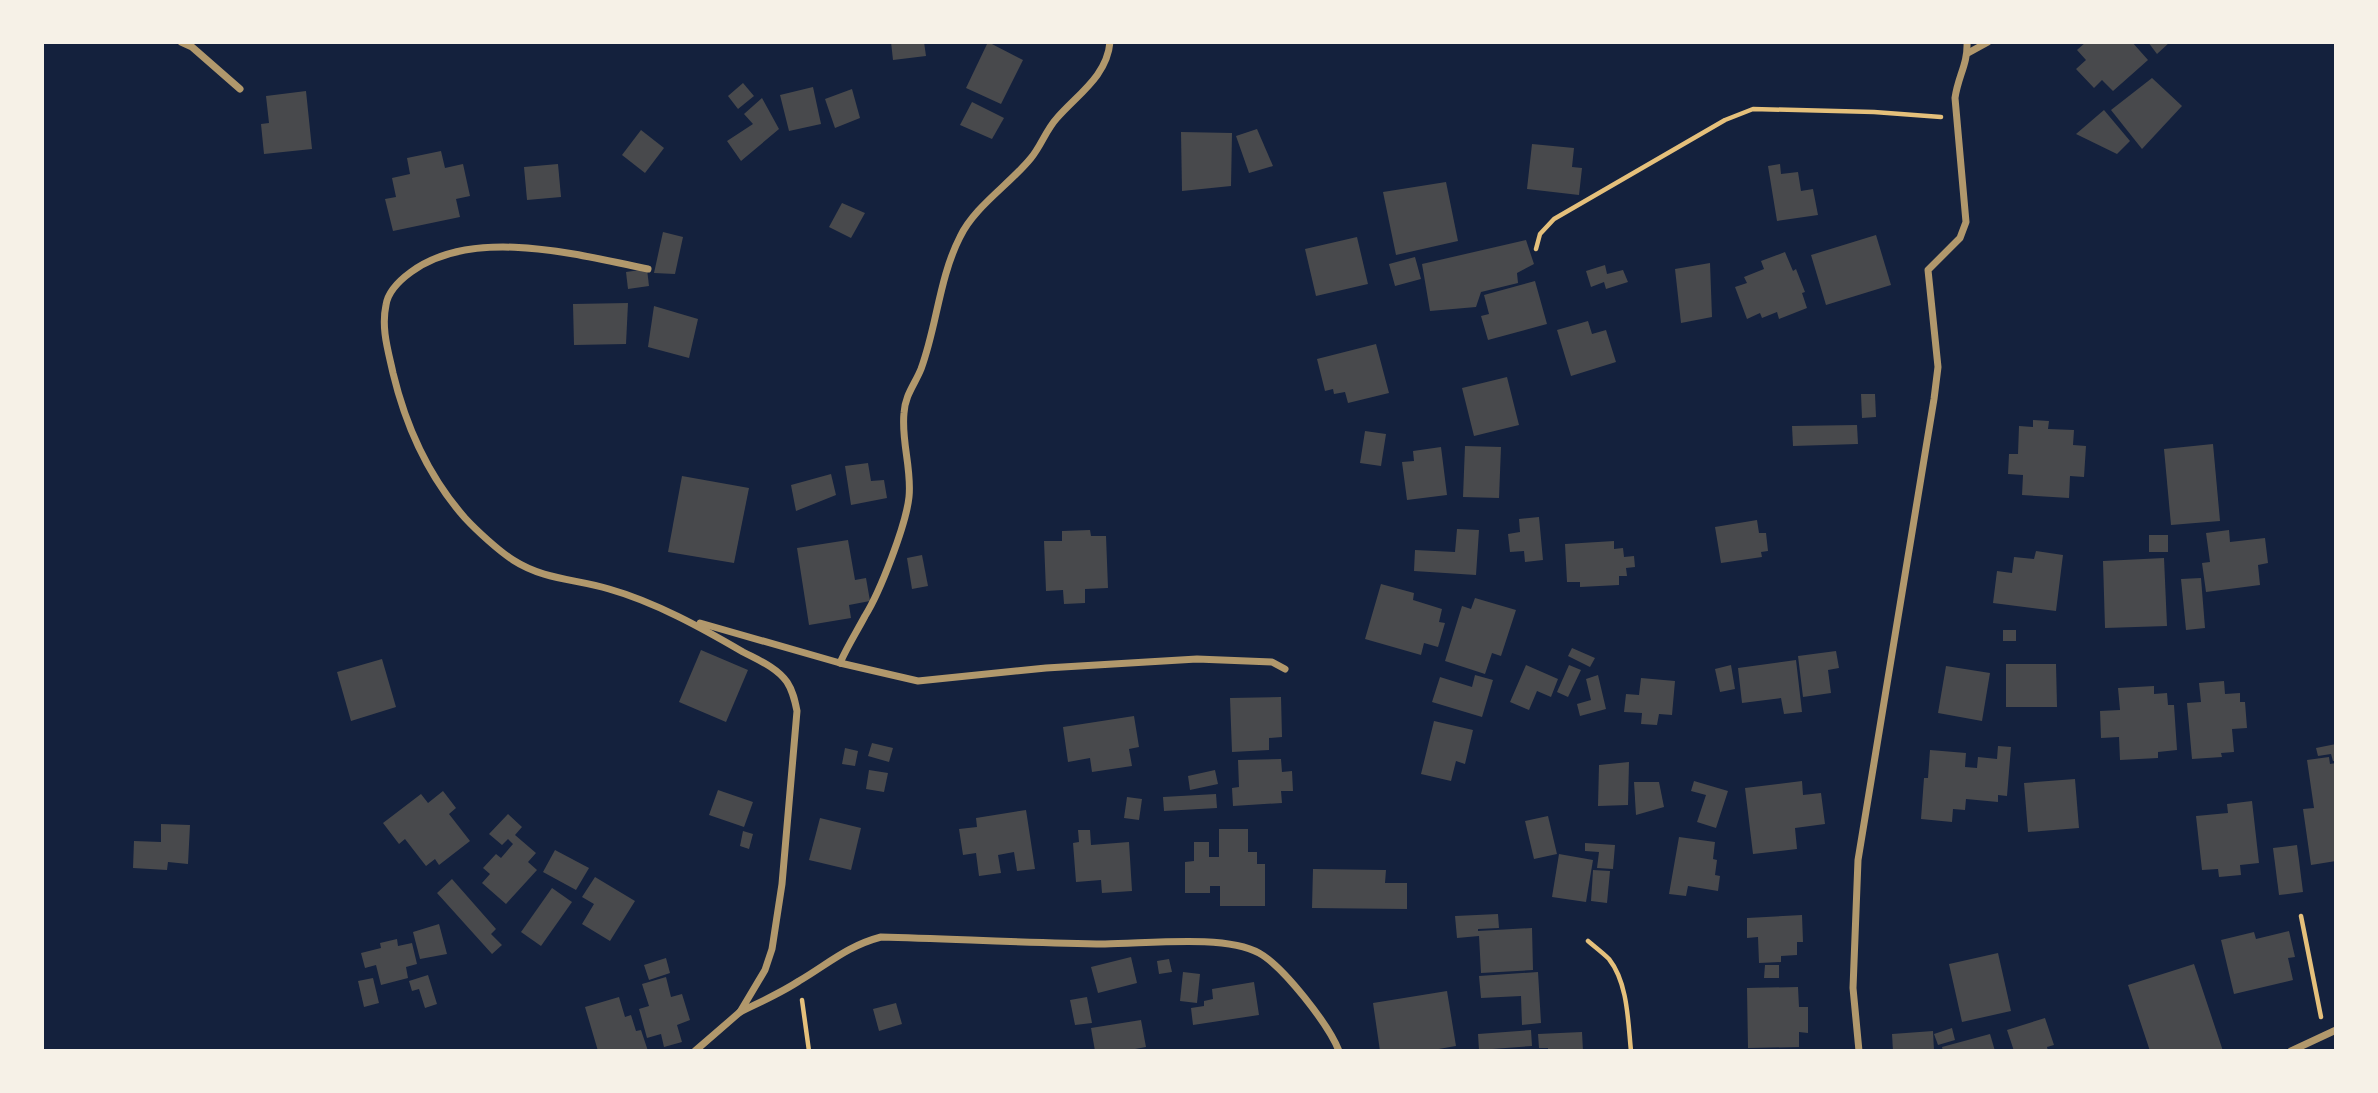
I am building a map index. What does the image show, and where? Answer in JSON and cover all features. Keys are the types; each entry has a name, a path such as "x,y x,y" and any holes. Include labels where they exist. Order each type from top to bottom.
{"street":[{"path":"181,42 192,47 240,89"},
{"path":"840,663 852,635 866,615 901,533 909,497 904,414 908,393 921,371 948,269 960,236 1032,157 1055,119 1087,89 1102,68 1109,53 1110,42"},
{"path":"1859,1051 1853,988 1858,860 1938,367 1928,270 1960,238 1966,222 1956,118 1957,81 1968,54 1967,42"},
{"path":"1968,54 1988,42"},
{"path":"648,269 544,250 505,247 464,251 424,262 398,282 386,302 383,329 398,393 412,436 435,480 467,520 513,560 558,580 609,589 682,619 775,669 794,694 797,711 782,884 772,948 765,970 740,1012"},
{"path":"682,619 840,663 918,681 1046,668 1197,659 1272,663 1285,669"},
{"path":"695,1051 740,1012 799,981 859,943 881,937 1233,945 1259,953 1291,981 1334,1038 1339,1051"},
{"path":"2291,1051 2336,1030"}],"path":[{"path":"1536,249 1540,234 1554,219 1724,120 1754,109 1874,112 1956,118"},
{"path":"2301,916 2325,1035"},
{"path":"1588,941 1609,960 1621,980 1630,1051"},
{"path":"799,981 809,1051"}],"building":[{"path":"891,42 924,42 926,56 893,60"},
{"path":"988,42 1023,60 1001,104 966,88"},
{"path":"2086,42 2132,42 2148,60 2113,91 2102,80 2094,88 2076,69 2086,60 2077,50"},
{"path":"2148,42 2170,42 2157,54"},
{"path":"2152,78 2182,106 2142,149 2111,110"},
{"path":"743,83 754,96 738,109 728,96"},
{"path":"813,87 821,124 789,131 780,95"},
{"path":"852,89 860,118 835,128 825,99"},
{"path":"306,91 312,149 264,154 261,124 269,123 266,96"},
{"path":"762,98 779,129 741,161 727,141 753,124 744,114"},
{"path":"972,102 1004,118 992,139 960,125"},
{"path":"2104,110 2130,141 2117,154 2076,134"},
{"path":"1257,129 1273,166 1249,173 1236,136"},
{"path":"641,130 664,148 645,173 622,155"},
{"path":"1181,132 1232,133 1231,186 1182,191"},
{"path":"1532,144 1574,148 1572,167 1582,168 1579,195 1527,189"},
{"path":"441,151 445,168 463,164 470,196 456,199 460,217 393,231 385,199 396,197 392,178 410,174 407,158"},
{"path":"558,164 561,197 527,200 524,167"},
{"path":"1780,164 1781,174 1798,172 1801,191 1813,189 1818,215 1777,221 1768,166"},
{"path":"1446,182 1458,241 1396,255 1383,192"},
{"path":"842,203 865,213 851,238 829,227"},
{"path":"663,232 683,237 675,274 654,273"},
{"path":"1876,235 1891,285 1826,305 1811,255"},
{"path":"1357,237 1368,284 1316,296 1305,249"},
{"path":"1526,240 1534,264 1517,273 1518,283 1481,292 1476,307 1430,311 1422,264"},
{"path":"1785,252 1793,271 1796,269 1805,292 1802,293 1807,308 1779,319 1777,312 1762,318 1760,313 1747,319 1735,287 1747,283 1744,277 1764,269 1761,261"},
{"path":"1415,257 1421,279 1395,286 1389,264"},
{"path":"1710,263 1712,317 1681,323 1675,269"},
{"path":"1605,265 1607,274 1623,270 1628,282 1606,289 1604,282 1591,287 1586,271"},
{"path":"647,269 649,286 628,289 626,272"},
{"path":"1535,281 1547,324 1488,340 1481,316 1489,314 1484,295"},
{"path":"628,303 626,344 574,345 573,304"},
{"path":"654,306 698,319 689,358 648,347"},
{"path":"1588,321 1592,334 1606,330 1616,362 1571,376 1557,330"},
{"path":"1376,344 1389,393 1348,403 1345,392 1334,394 1333,389 1325,391 1317,359"},
{"path":"1507,377 1519,425 1474,436 1462,388"},
{"path":"1861,394 1875,394 1876,417 1862,418"},
{"path":"2033,420 2049,421 2048,429 2074,430 2073,445 2086,446 2084,477 2070,476 2069,498 2022,495 2023,475 2008,474 2009,454 2018,454 2019,426 2033,427"},
{"path":"1857,425 1858,444 1793,446 1792,426"},
{"path":"1365,431 1386,434 1381,466 1360,463"},
{"path":"2213,444 2220,521 2171,525 2164,449"},
{"path":"1465,446 1501,447 1499,498 1463,497"},
{"path":"1441,447 1447,495 1407,500 1402,462 1414,461 1413,451"},
{"path":"868,463 871,481 884,480 887,498 851,505 845,466"},
{"path":"831,474 836,495 796,511 791,485"},
{"path":"682,476 749,488 734,563 668,552"},
{"path":"1539,517 1543,560 1525,562 1524,551 1510,552 1508,534 1520,532 1519,519"},
{"path":"1757,520 1759,533 1766,533 1768,551 1761,552 1762,557 1721,563 1715,527"},
{"path":"1457,529 1479,530 1476,575 1414,571 1415,550 1455,552"},
{"path":"1090,530 1091,536 1106,536 1108,588 1085,589 1085,603 1064,604 1063,590 1046,591 1044,541 1062,541 1062,531"},
{"path":"2229,530 2230,542 2265,538 2268,563 2258,565 2260,585 2206,592 2202,563 2210,562 2206,533"},
{"path":"2149,535 2168,535 2168,552 2149,552"},
{"path":"848,540 855,580 866,578 870,601 849,605 851,618 809,625 797,548"},
{"path":"1614,541 1614,549 1623,548 1624,557 1634,556 1635,567 1626,568 1627,576 1619,576 1619,585 1580,587 1580,582 1567,582 1565,544"},
{"path":"2036,551 2063,555 2056,611 1993,603 1997,571 2012,573 2014,557 2034,559"},
{"path":"922,555 928,586 912,589 907,558"},
{"path":"2164,558 2167,626 2105,628 2103,561"},
{"path":"2201,578 2205,628 2186,630 2181,579"},
{"path":"1381,584 1414,593 1413,600 1442,609 1439,622 1445,623 1438,647 1424,643 1421,655 1365,639"},
{"path":"1475,598 1516,610 1501,656 1492,653 1485,674 1445,661 1462,606 1471,609"},
{"path":"2003,630 2016,630 2016,641 2003,641"},
{"path":"1572,648 1595,658 1590,667 1568,656"},
{"path":"701,650 748,670 726,722 679,702"},
{"path":"1836,651 1839,668 1828,670 1831,693 1803,697 1798,656"},
{"path":"382,659 396,707 351,721 337,672"},
{"path":"1796,660 1802,712 1784,714 1781,698 1742,703 1738,668"},
{"path":"2006,664 2056,664 2057,707 2006,707"},
{"path":"1526,665 1558,679 1551,697 1537,691 1529,710 1510,702"},
{"path":"1569,665 1581,670 1568,697 1557,692"},
{"path":"1731,665 1735,689 1720,692 1715,669"},
{"path":"1946,666 1990,673 1982,721 1938,713"},
{"path":"1475,675 1493,680 1482,717 1432,702 1440,677 1472,687"},
{"path":"1598,675 1606,709 1580,716 1577,704 1591,700 1586,679"},
{"path":"1641,678 1675,681 1672,715 1659,714 1657,725 1641,724 1642,713 1624,712 1626,694 1639,695"},
{"path":"2224,681 2225,694 2240,693 2240,702 2245,702 2247,728 2232,729 2234,752 2221,753 2222,757 2192,759 2187,703 2201,702 2199,683"},
{"path":"2154,686 2154,694 2167,693 2168,705 2174,705 2177,750 2158,752 2158,758 2120,760 2119,737 2101,738 2100,711 2120,710 2118,688"},
{"path":"1281,697 1282,737 1269,738 1269,750 1232,752 1230,698"},
{"path":"1134,716 1139,747 1129,749 1132,766 1092,772 1090,758 1068,762 1063,727"},
{"path":"1434,721 1473,730 1465,764 1456,761 1451,781 1421,774"},
{"path":"872,743 893,748 889,762 868,756"},
{"path":"2336,744 2336,761 2333,761 2331,754 2318,756 2316,748"},
{"path":"1998,746 2011,747 2007,796 1998,795 1998,802 1966,799 1965,810 1953,809 1952,822 1921,819 1924,778 1928,778 1930,750 1966,753 1965,767 1977,768 1978,757 1997,759"},
{"path":"845,748 858,751 855,766 842,764"},
{"path":"2329,757 2330,764 2336,763 2336,861 2311,865 2303,809 2314,808 2307,760"},
{"path":"1281,759 1282,772 1292,771 1293,791 1281,791 1282,803 1233,806 1232,788 1239,787 1238,760"},
{"path":"1629,762 1628,805 1598,806 1599,765"},
{"path":"869,770 888,773 884,792 866,789"},
{"path":"1215,770 1218,784 1190,790 1188,776"},
{"path":"2075,779 2079,828 2028,832 2024,783"},
{"path":"1694,781 1728,791 1716,828 1697,822 1706,795 1691,791"},
{"path":"1802,781 1803,795 1821,793 1825,824 1795,828 1797,849 1753,854 1745,788"},
{"path":"1634,782 1659,782 1664,807 1636,815"},
{"path":"718,790 753,802 744,827 709,815"},
{"path":"443,791 456,808 449,814 470,841 439,865 435,859 426,866 405,839 399,844 383,823 421,794 428,803"},
{"path":"1216,794 1217,808 1164,811 1163,797"},
{"path":"1127,797 1142,799 1139,820 1124,818"},
{"path":"2252,801 2259,863 2240,865 2241,875 2219,877 2218,869 2202,870 2196,816 2228,813 2227,804"},
{"path":"1026,810 1035,869 1017,871 1014,852 998,855 1001,873 979,876 976,853 963,855 959,829 977,827 976,818"},
{"path":"508,814 522,827 515,835 536,853 528,862 537,870 506,904 482,883 490,874 483,868 496,854 501,858 513,844 508,839 502,845 489,834"},
{"path":"1548,816 1557,854 1534,859 1525,821"},
{"path":"820,818 861,828 851,870 809,860"},
{"path":"161,824 190,825 188,864 168,862 167,870 133,868 134,841 161,842"},
{"path":"1219,829 1248,829 1248,852 1257,852 1257,864 1265,864 1265,906 1220,906 1220,886 1210,886 1210,893 1185,893 1185,862 1194,861 1194,842 1209,842 1209,857 1219,857"},
{"path":"1078,830 1090,830 1091,845 1129,842 1132,891 1102,893 1101,880 1076,882 1073,843 1079,842"},
{"path":"743,831 753,834 749,849 740,846"},
{"path":"1679,837 1715,842 1713,859 1717,860 1715,875 1720,876 1718,891 1688,886 1686,896 1669,894"},
{"path":"1585,843 1615,845 1613,869 1597,868 1599,852 1585,851"},
{"path":"2297,845 2303,892 2279,895 2273,848"},
{"path":"555,850 589,868 576,890 543,872"},
{"path":"1559,854 1593,860 1586,902 1552,897"},
{"path":"1313,869 1386,870 1385,883 1407,883 1407,909 1312,908"},
{"path":"1593,870 1610,871 1607,903 1591,901"},
{"path":"595,877 635,901 610,941 582,924 594,904 582,897"},
{"path":"452,879 496,929 491,934 502,945 492,954 437,893"},
{"path":"552,888 572,902 541,946 521,932"},
{"path":"1498,914 1499,928 1478,931 1532,928 1533,970 1481,973 1479,936 1457,938 1455,916"},
{"path":"1802,915 1803,942 1797,942 1797,955 1781,956 1781,962 1759,963 1758,937 1747,938 1747,918"},
{"path":"439,924 447,954 420,959 413,932"},
{"path":"2289,931 2295,957 2288,958 2293,980 2234,994 2221,940 2254,932 2256,939"},
{"path":"397,939 398,946 412,943 417,964 406,967 408,978 381,985 376,965 365,968 361,953 381,948 380,943"},
{"path":"1998,953 2011,1011 1962,1022 1949,964"},
{"path":"1131,957 1137,983 1098,993 1091,967"},
{"path":"666,958 670,973 649,980 644,965"},
{"path":"1169,959 1172,972 1159,974 1157,961"},
{"path":"2194,964 2223,1051 2150,1051 2128,985"},
{"path":"1765,965 1779,965 1779,978 1764,978"},
{"path":"1183,972 1200,974 1197,1003 1180,1001"},
{"path":"1538,972 1541,1023 1522,1025 1521,996 1481,998 1479,976"},
{"path":"428,975 437,1004 425,1008 419,989 412,991 409,981"},
{"path":"666,977 671,997 682,994 690,1020 677,1025 682,1042 664,1047 661,1034 647,1038 639,1009 649,1006 642,984"},
{"path":"373,978 379,1003 364,1007 358,981"},
{"path":"1254,982 1259,1015 1193,1025 1191,1008 1204,1006 1204,1001 1213,999 1212,989"},
{"path":"1798,987 1799,1007 1808,1007 1808,1033 1799,1032 1799,1047 1748,1048 1747,988"},
{"path":"1447,991 1456,1046 1427,1051 1380,1051 1373,1003"},
{"path":"619,997 625,1017 631,1015 636,1031 641,1030 648,1051 598,1051 585,1007"},
{"path":"1087,997 1092,1023 1075,1025 1070,1000"},
{"path":"896,1003 902,1024 879,1031 873,1009"},
{"path":"2045,1018 2054,1045 2047,1047 2048,1051 2014,1051 2007,1030"},
{"path":"1141,1020 1146,1047 1124,1051 1095,1051 1091,1028"},
{"path":"1952,1028 1955,1040 1938,1045 1934,1034"},
{"path":"1531,1030 1532,1046 1479,1050 1478,1034"},
{"path":"1933,1031 1934,1051 1893,1051 1892,1034"},
{"path":"1582,1032 1583,1051 1548,1051 1548,1048 1539,1048 1538,1034"},
{"path":"1990,1034 1995,1051 1943,1051 1942,1047"}]}
